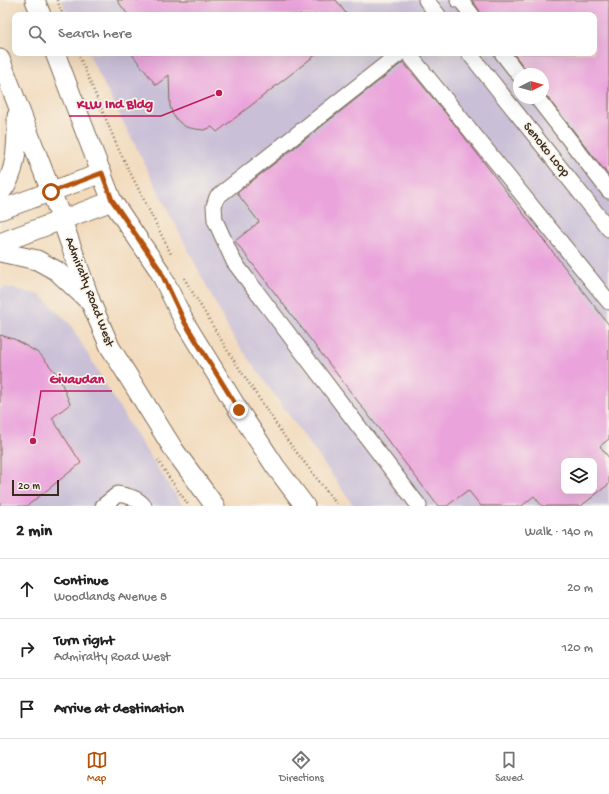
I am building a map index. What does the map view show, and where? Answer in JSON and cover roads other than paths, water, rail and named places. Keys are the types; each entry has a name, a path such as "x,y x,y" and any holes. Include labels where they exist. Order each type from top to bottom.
{"main road":[{"path":"35,0 40,12"},
{"path":"56,56 112,200 160,270 185,323 239,410 304,506"},
{"name":"Admiralty Road West","path":"0,59 62,220 91,303 110,347 174,450 215,506"},
{"path":"0,193 12,170 17,147 17,103"},
{"path":"0,210 102,173"},
{"path":"0,242 112,200"},
{"path":"0,252 37,260 57,272 91,303"}],"street":[{"path":"458,0 462,2 470,12"},
{"path":"429,1 436,12"},
{"path":"396,56 217,197 214,206 215,220 234,262 419,506"},
{"path":"410,56 609,302"},
{"name":"Senoko Loop","path":"471,56 609,229"},
{"path":"504,56 514,68"},
{"path":"541,104 609,191"},
{"path":"103,506 118,494 141,502 144,506"}],"place":[{"name":"KLW Ind Bldg","path":"219,93"},
{"name":"Givaudan","path":"33,441"}]}
